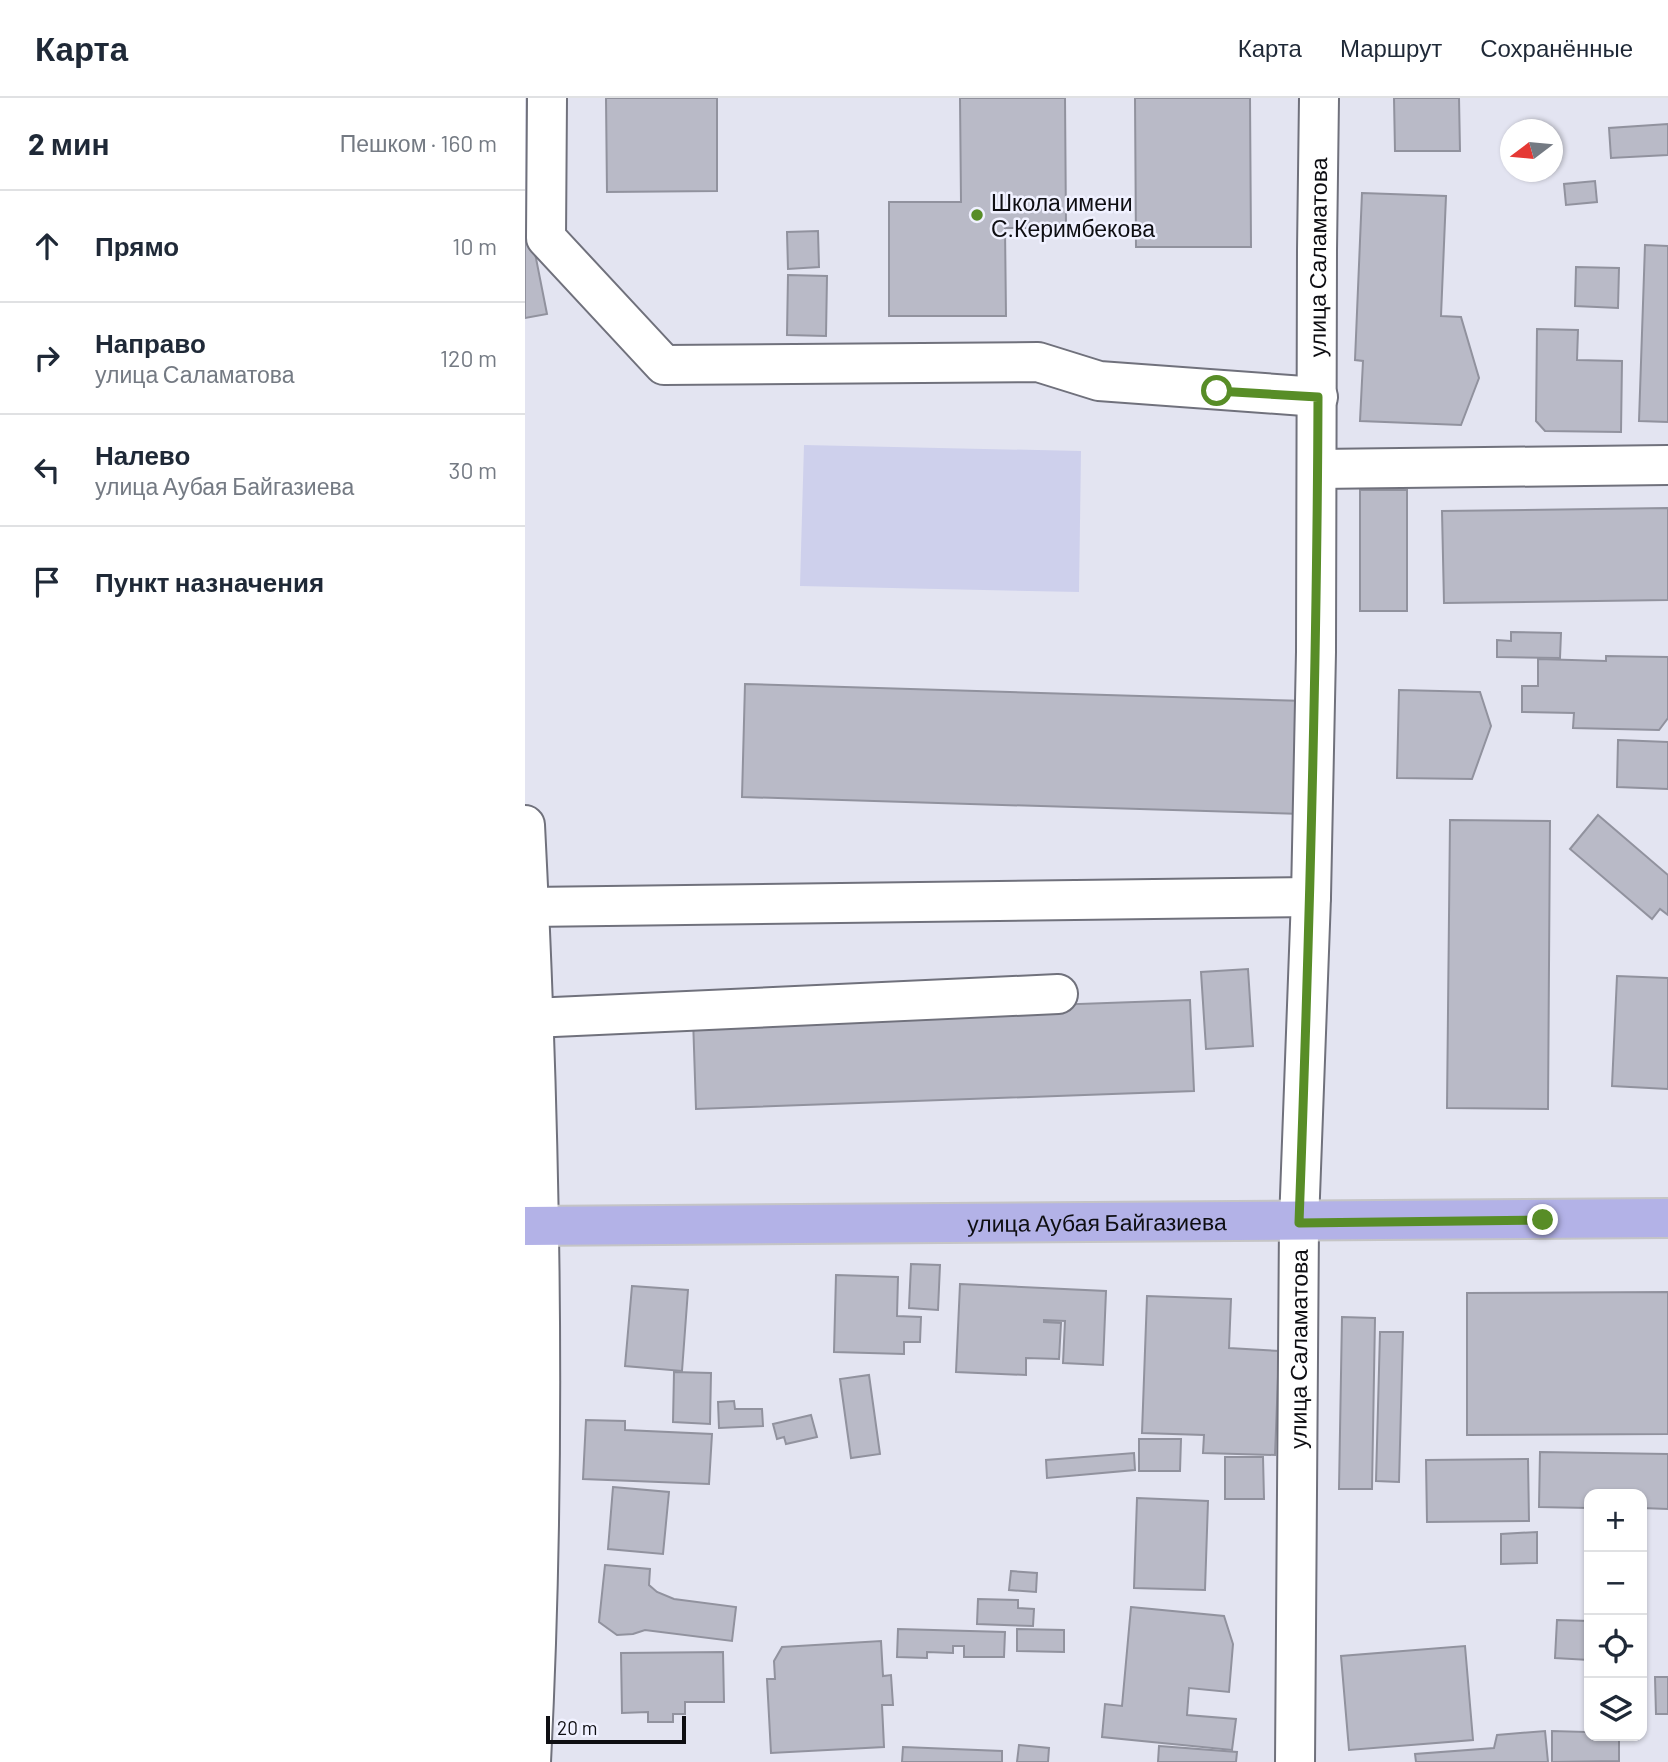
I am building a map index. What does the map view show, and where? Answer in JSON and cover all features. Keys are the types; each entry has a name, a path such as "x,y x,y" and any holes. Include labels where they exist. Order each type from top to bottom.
{"main road":[{"name":"улица Аубая Байгазиева","path":"533,1226 1668,1219"}],"street":[{"path":"547,98 546,238 664,365 1038,362 1099,381 1318,397"},
{"name":"улица Саламатова","path":"1295,1762 1299,1223 1317,652 1319,98"},
{"path":"1317,469 1668,465"},
{"path":"525,825 532,1017 538,1640 531,1762"},
{"path":"529,907 1311,897"},
{"path":"532,1017 1058,994"}],"shaded area":[{"path":"804,445 1081,451 1079,592 800,586"}],"building":[{"path":"606,98 717,98 717,191 607,192"},
{"name":"Школа имени С.Керимбекова","path":"960,98 1065,98 1066,228 1005,228 1006,316 889,316 889,202 961,202"},
{"name":"Школа имени С.Керимбекова","path":"1135,98 1250,98 1251,247 1136,247"},
{"path":"1394,98 1459,98 1460,151 1395,151"},
{"path":"1668,124 1668,155 1611,158 1609,128"},
{"path":"1595,181 1597,202 1566,205 1564,184"},
{"path":"1362,193 1446,196 1441,316 1461,317 1479,378 1461,425 1360,421 1363,361 1355,360"},
{"path":"818,231 819,267 788,269 787,232"},
{"path":"532,238 547,314 525,318 525,239"},
{"path":"1645,245 1668,246 1668,422 1639,421"},
{"path":"1576,267 1619,268 1618,308 1575,306"},
{"path":"788,275 827,276 826,336 787,335"},
{"path":"1537,329 1578,330 1577,360 1622,361 1621,432 1545,431 1536,421"},
{"path":"1360,490 1407,490 1407,611 1360,611"},
{"path":"1668,508 1668,600 1444,603 1442,511"},
{"path":"1511,632 1561,633 1560,658 1497,657 1497,640 1511,641"},
{"path":"1606,656 1668,657 1668,718 1659,730 1573,728 1574,713 1522,712 1522,686 1538,686 1538,659 1606,661"},
{"path":"745,684 1306,701 1302,814 742,797"},
{"path":"1399,690 1480,692 1491,726 1472,779 1397,778"},
{"path":"1618,740 1668,742 1668,789 1617,787"},
{"path":"1598,815 1668,875 1668,915 1660,909 1652,919 1570,849"},
{"path":"1450,820 1550,821 1548,1109 1447,1108"},
{"path":"1248,969 1253,1046 1206,1049 1201,972"},
{"path":"1617,976 1668,978 1668,1089 1612,1086"},
{"path":"1190,1000 1194,1091 696,1109 693,1018"},
{"path":"911,1264 940,1265 938,1310 909,1308"},
{"path":"836,1275 898,1277 897,1316 921,1317 920,1342 904,1342 904,1354 834,1352"},
{"path":"960,1284 1106,1291 1103,1365 1063,1363 1065,1321 1044,1320 1061,1323 1059,1359 1026,1358 1026,1375 956,1372"},
{"path":"632,1286 688,1290 682,1371 625,1366"},
{"path":"1668,1292 1668,1434 1467,1435 1467,1293"},
{"path":"1147,1296 1231,1299 1229,1348 1279,1351 1275,1455 1203,1453 1204,1435 1142,1433"},
{"path":"1342,1317 1375,1318 1372,1489 1339,1489"},
{"path":"1380,1332 1403,1332 1399,1482 1376,1481"},
{"path":"674,1372 711,1373 710,1424 673,1422"},
{"path":"869,1375 880,1454 851,1458 840,1379"},
{"path":"734,1401 735,1409 762,1409 763,1426 719,1428 718,1402"},
{"path":"811,1415 817,1437 786,1444 784,1437 777,1439 773,1424"},
{"path":"586,1420 625,1421 625,1430 712,1434 709,1484 583,1479"},
{"path":"1139,1439 1181,1439 1180,1471 1139,1471"},
{"path":"1540,1452 1668,1454 1668,1509 1647,1508 1647,1489 1584,1489 1584,1508 1539,1507"},
{"path":"1134,1453 1135,1470 1047,1478 1046,1460"},
{"path":"1225,1457 1263,1457 1264,1499 1225,1499"},
{"path":"1528,1459 1529,1521 1427,1522 1426,1460"},
{"path":"613,1487 669,1492 663,1554 608,1549"},
{"path":"1137,1498 1208,1501 1205,1590 1134,1588"},
{"path":"1537,1532 1537,1563 1501,1564 1501,1534"},
{"path":"605,1565 650,1569 649,1585 657,1592 674,1599 736,1607 732,1641 645,1630 617,1635 599,1622"},
{"path":"1011,1571 1037,1573 1036,1592 1009,1590"},
{"path":"978,1599 1018,1600 1018,1608 1034,1609 1033,1626 977,1624"},
{"path":"1131,1607 1224,1616 1233,1644 1229,1692 1189,1688 1187,1715 1236,1719 1232,1750 1102,1737 1105,1704 1122,1706"},
{"path":"1557,1620 1584,1621 1584,1660 1555,1658"},
{"path":"898,1629 1005,1632 1004,1657 964,1657 964,1646 953,1646 953,1653 927,1652 927,1658 897,1657"},
{"path":"1017,1629 1064,1630 1064,1652 1017,1651"},
{"path":"881,1641 883,1676 891,1675 893,1705 882,1705 884,1747 771,1753 767,1679 775,1679 774,1661 782,1647"},
{"path":"1465,1646 1473,1740 1349,1750 1341,1656"},
{"path":"723,1652 724,1702 685,1702 685,1714 673,1714 673,1722 648,1722 648,1712 622,1713 621,1653"},
{"path":"1655,1677 1668,1677 1668,1714 1656,1714"},
{"path":"1545,1731 1548,1762 1416,1762 1415,1754 1494,1748 1497,1735"},
{"path":"1552,1731 1584,1732 1584,1741 1619,1741 1619,1761 1552,1762"},
{"path":"1019,1745 1049,1748 1048,1762 1017,1762"},
{"path":"1159,1746 1237,1752 1236,1762 1158,1762"},
{"path":"903,1747 1002,1751 1002,1762 902,1762"}],"place":[{"name":"Школа имени С.Керимбекова","path":"977,215"}],"route":[{"path":"1217,391 1318,397 1317,652 1299,1223 1543,1220"}]}
